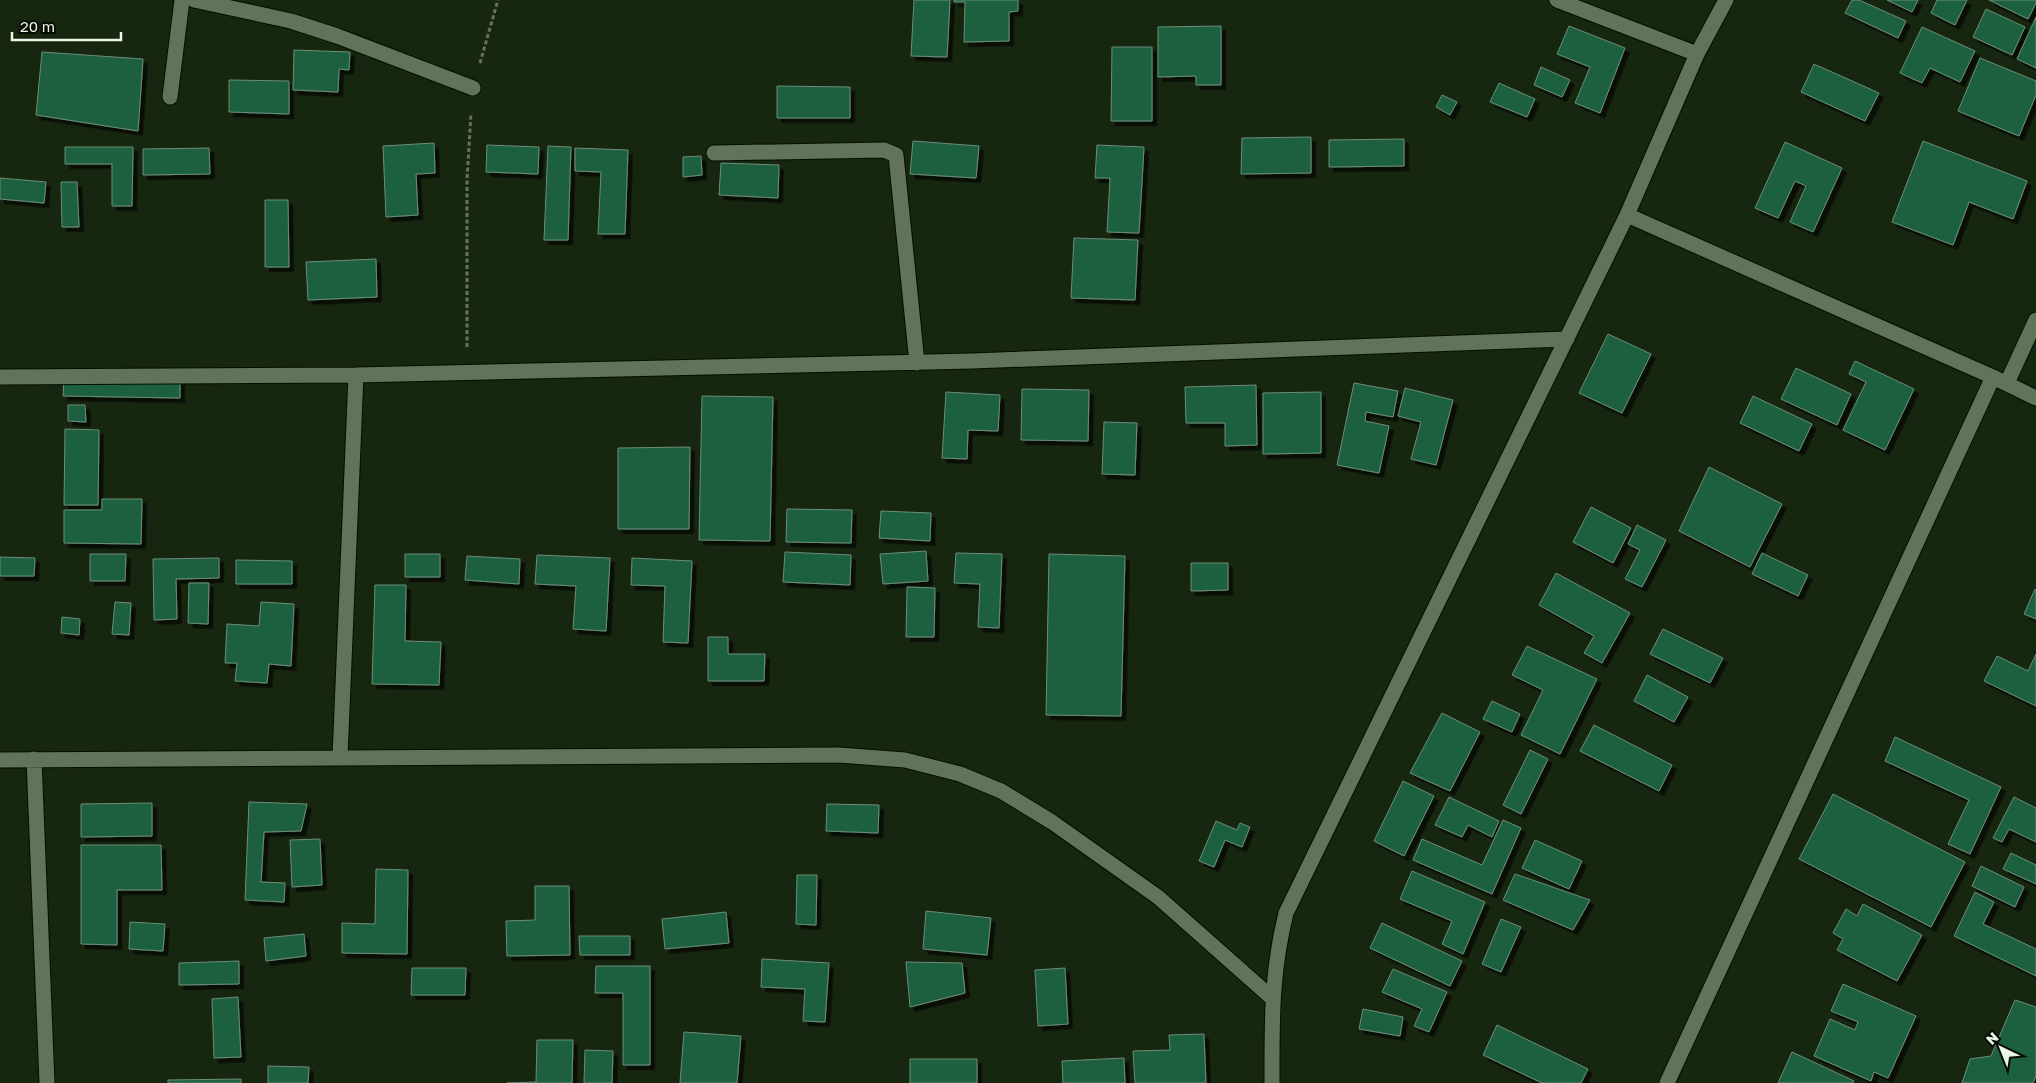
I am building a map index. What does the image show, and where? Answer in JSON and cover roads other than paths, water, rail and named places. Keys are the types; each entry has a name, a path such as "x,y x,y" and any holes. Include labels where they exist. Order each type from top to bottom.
{"street":[{"path":"170,97 182,0"},
{"path":"194,0 291,21 473,88"},
{"path":"1557,0 1697,54"},
{"path":"1272,1083 1272,998 1277,951 1286,913 1627,215 1697,54 1726,0"},
{"path":"714,153 884,150 896,155 917,363"},
{"path":"1627,215 2000,380 2036,398"},
{"path":"1667,1083 2000,380 2036,320"},
{"path":"0,377 356,374 917,363 1567,339"},
{"path":"340,757 356,374"},
{"path":"0,760 839,755 905,760 960,774 1001,791 1052,822 1158,897 1272,998"},
{"path":"34,759 48,1083"}]}
